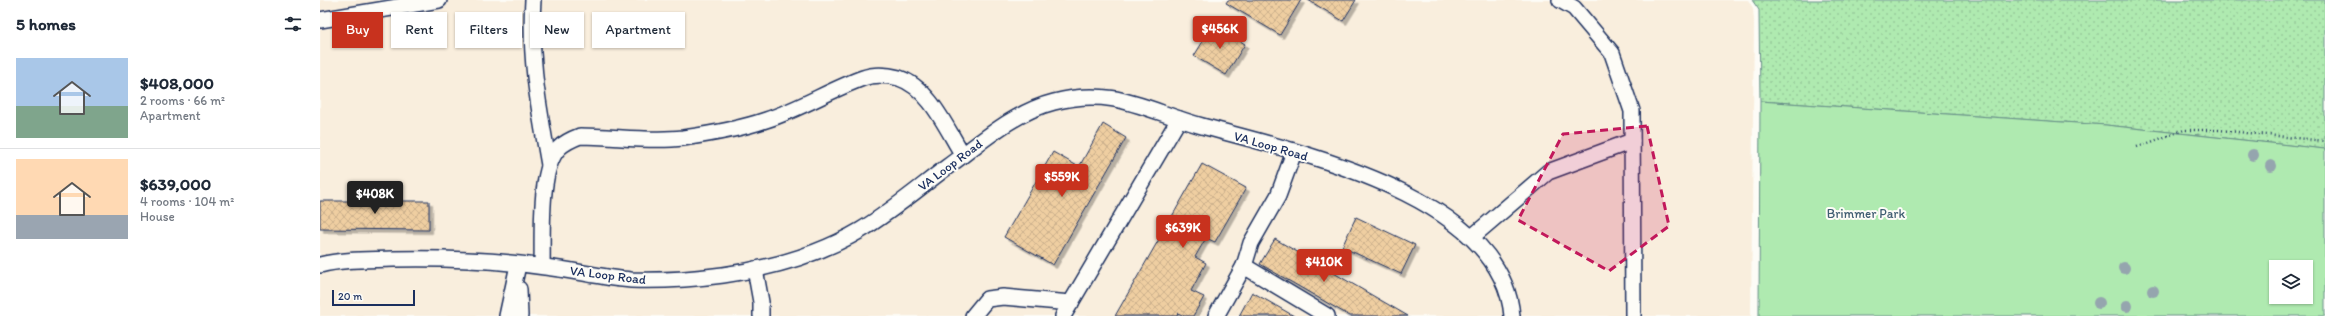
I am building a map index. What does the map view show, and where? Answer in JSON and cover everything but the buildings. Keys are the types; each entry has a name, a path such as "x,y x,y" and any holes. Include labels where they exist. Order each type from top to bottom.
{"lane":[{"path":"320,20 439,0"},
{"path":"532,0 530,38 536,91 549,165"},
{"path":"1560,0 1574,8 1612,53 1632,111 1634,316"},
{"path":"542,266 545,185 549,165 558,149 568,141 580,136 682,138 720,131 765,120 802,106 864,78 882,75 899,78 915,86 927,98 963,155"},
{"name":"VA Loop Road","path":"320,265 353,260 420,259 542,266 628,280 714,276 755,269 810,255 861,230 999,129 1030,111 1051,102 1073,97 1109,96 1179,119 1294,152 1378,181 1408,194 1442,214 1472,237 1492,259 1504,281 1511,303 1512,316"},
{"path":"1063,316 1179,119"},
{"path":"1472,237 1548,172 1632,141"},
{"path":"1216,316 1244,266 1251,243 1278,196 1294,152"},
{"path":"507,316 518,265"},
{"path":"518,265 520,316"},
{"path":"1244,266 1327,316"},
{"path":"755,269 761,302 761,316"},
{"path":"973,316 987,299 1003,296 1071,302"}],"path":[{"path":"2137,147 2184,130 2219,130 2325,141"}],"highlighted area":[{"path":"1647,126 1669,226 1609,271 1518,220 1563,134"}],"shaded area":[{"path":"320,0 1748,0 1753,8 1751,316 320,316"}],"green space":[{"path":"1752,0 2325,0 2325,149 2106,125 1760,101 1759,10"},
{"name":"Brimmer Park","path":"1760,101 2106,125 2325,149 2325,316 1759,316"}]}
